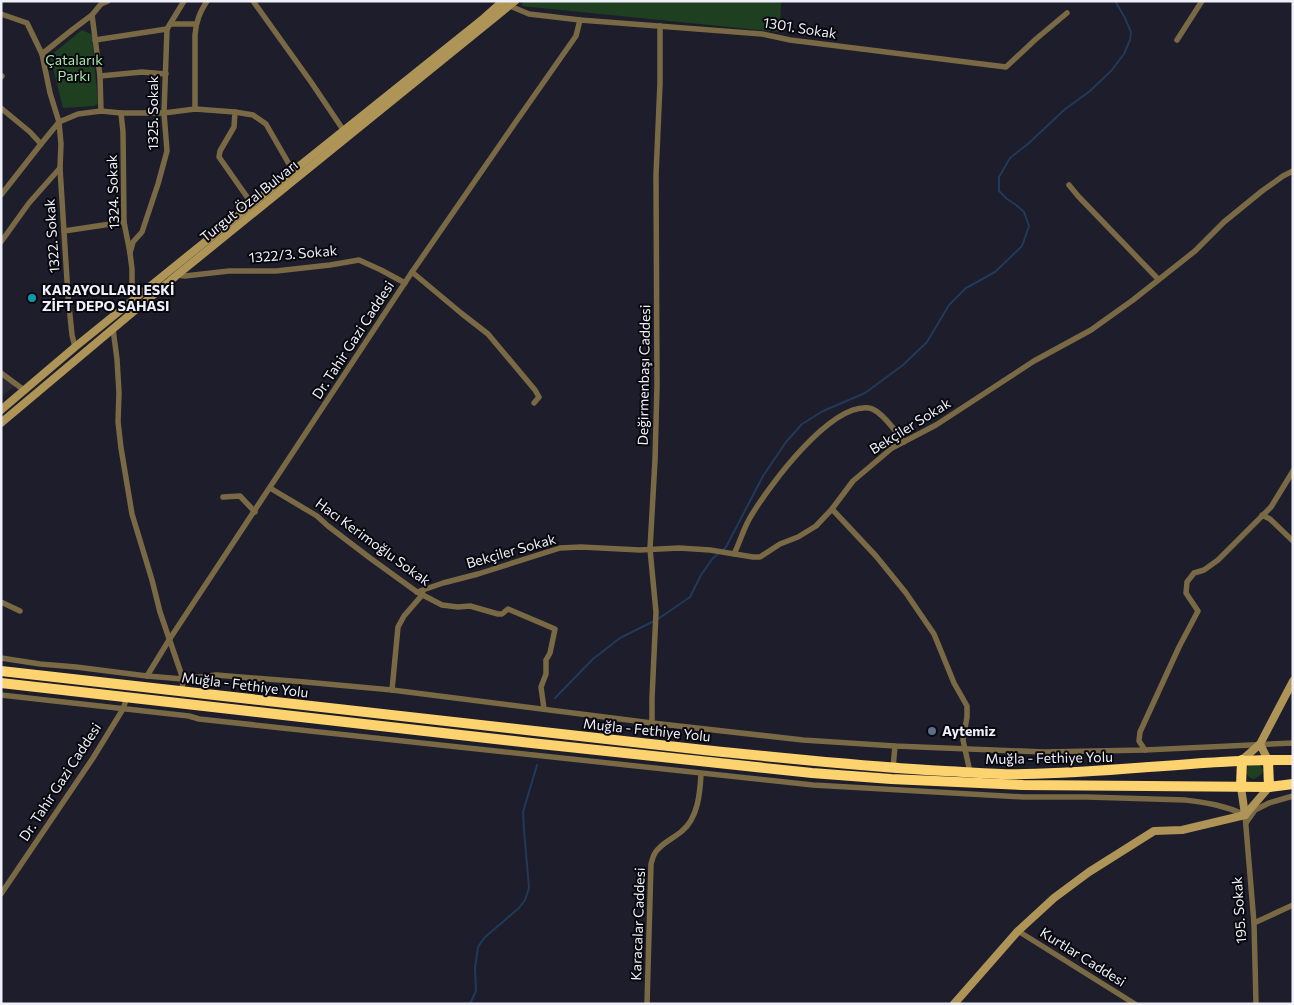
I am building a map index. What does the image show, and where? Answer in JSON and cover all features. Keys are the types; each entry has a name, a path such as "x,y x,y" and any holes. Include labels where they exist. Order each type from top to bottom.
{"highway":[{"name":"Muğla - Fethiye Yolu","path":"1,671 704,750 893,768 1022,774 1089,772 1242,760 1293,760"},
{"name":"Muğla - Fethiye Yolu","path":"1,683 822,774 1023,785 1269,787 1293,784"},
{"path":"1241,787 1242,760"},
{"path":"1268,760 1269,787"}],"main road":[{"path":"1,410 75,347 484,18 510,3"},
{"name":"Turgut Özal Bulvarı","path":"1,423 177,274 510,3"},
{"path":"1242,760 1260,744 1293,681"},
{"path":"1260,744 1268,760"},
{"path":"1241,787 1245,819"},
{"path":"954,1004 1018,931 1054,898 1089,872 1154,831 1182,830 1245,819 1269,787"}],"street":[{"path":"42,54 92,15 100,3 108,1"},
{"name":"1325. Sokak","path":"130,253 133,242 142,232 165,162 167,151 164,113 169,26 184,1"},
{"path":"195,109 196,24 207,1"},
{"path":"253,1 344,131"},
{"path":"1176,40 1202,1"},
{"name":"1301. Sokak","path":"510,3 529,14 580,20 762,34 790,40 1006,67 1067,13"},
{"name":"1322. Sokak","path":"1,14 27,23 42,54 50,93 60,122 60,168 64,231 70,315 75,347"},
{"path":"92,15 100,76 101,111"},
{"name":"Dr. Tahir Gazi Caddesi","path":"148,676 169,640 412,272 576,36 580,20"},
{"path":"95,40 169,26 196,24"},
{"name":"Değirmenbaşı Caddesi","path":"652,723 656,612 650,549 657,386 655,231 660,26"},
{"path":"100,76 142,72 166,74"},
{"path":"1,108 30,132 41,144"},
{"path":"2,193 60,122 78,114 101,111 164,113 195,109 253,115 266,124 293,171"},
{"path":"235,112 234,127 220,151 219,157 252,204"},
{"name":"1324. Sokak","path":"121,113 124,222 132,269 132,287 137,298"},
{"path":"1,242 29,203 60,168"},
{"name":"Bekçiler Sokak","path":"420,593 560,548 581,547 640,550 679,548 710,550 753,557 760,556 816,526 832,509 852,481 892,448 936,425 1034,361 1091,330 1133,300 1195,251 1224,222 1262,191 1293,171"},
{"path":"1069,185 1158,280"},
{"path":"64,231 124,222"},
{"name":"1322/3. Sokak","path":"177,274 184,276 229,271 276,271 359,260 405,283"},
{"path":"412,272 488,334 535,390 539,397 534,403"},
{"path":"113,329 119,393 118,422 132,514 160,612 183,678 182,691"},
{"path":"1,374 24,390"},
{"path":"734,554 750,517 781,473 812,439 832,421 859,409 870,408 877,411 904,442"},
{"path":"1145,750 1139,741 1140,732 1179,647 1198,611 1186,593 1187,582 1194,573 1204,570 1218,560 1271,507 1293,471"},
{"name":"Hacı Kerimoğlu Sokak","path":"270,488 317,516 370,558 420,593 442,605 470,606 498,614 502,614 508,609 555,629 550,653 546,660 546,674 541,687 544,709"},
{"path":"223,497 240,496 255,512"},
{"path":"832,509 876,556 934,634 954,683 967,706 963,740 970,772"},
{"path":"1262,516 1270,519 1293,541"},
{"path":"392,690 398,627 420,593"},
{"path":"1,602 20,611"},
{"path":"1,658 148,676 183,678 216,675 392,690 803,740 894,746 1044,752 1145,750 1293,743"},
{"path":"1,695 189,716 198,719 816,785 1023,797 1185,800 1212,803 1230,808 1245,819 1255,810 1269,803 1293,796"},
{"name":"Dr. Tahir Gazi Caddesi","path":"1,894 93,758 123,709 127,698"},
{"path":"893,768 894,746"},
{"path":"578,760 579,748"},
{"path":"762,768 766,780"},
{"name":"Karacalar Caddesi","path":"647,1004 651,864 655,852 688,825 695,812 701,774"},
{"path":"816,785 822,774"},
{"name":"195. Sokak","path":"1245,819 1254,923 1256,1004"},
{"path":"1254,923 1293,905"},
{"name":"Kurtlar Caddesi","path":"1018,931 1135,1004"}],"shaded area":[{"path":"1,375 15,386 1,397"}],"green space":[{"path":"524,1 781,1 780,32 521,6"},
{"name":"Çatalarık Parkı","path":"82,30 92,36 98,104 94,106 63,108 50,56"},
{"path":"1248,765 1260,765 1263,770 1261,775 1254,779 1249,777 1246,773"}],"waterway":[{"path":"722,551 726,547 763,476 786,442 802,424 823,411 865,393 903,365 927,342 949,305 966,288 995,272 1022,246 1029,226 1024,212 999,191 999,177 1010,158 1064,110 1090,91 1111,71 1124,54 1131,32 1115,1"},
{"path":"658,619 690,597 701,575 718,554"},
{"path":"555,698 593,659 620,638 654,621"},
{"path":"470,1004 476,991 475,968 478,947 484,938 519,908 525,900 529,888 523,812 537,765"}],"place":[{"name":"KARAYOLLARI ESKİ ZİFT DEPO SAHASI","path":"32,298"},
{"name":"Aytemiz","path":"932,731"}]}
